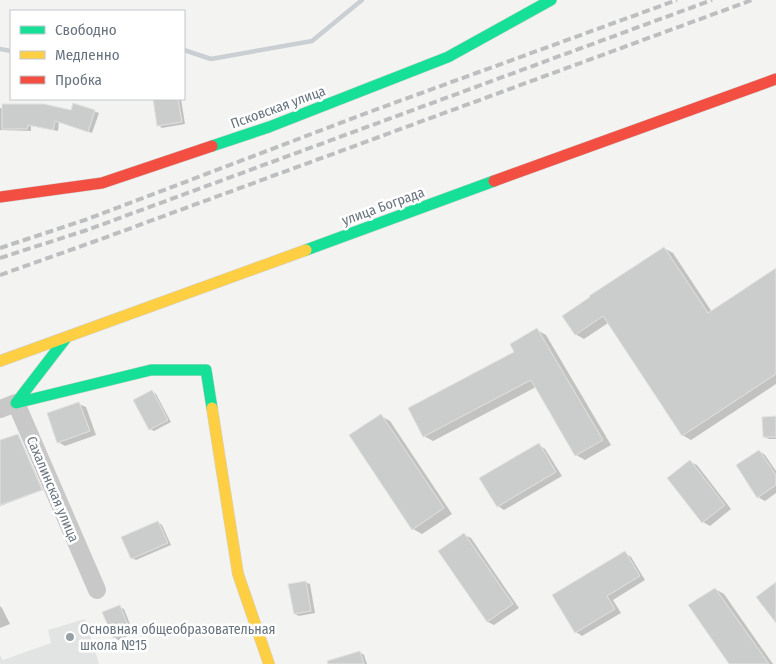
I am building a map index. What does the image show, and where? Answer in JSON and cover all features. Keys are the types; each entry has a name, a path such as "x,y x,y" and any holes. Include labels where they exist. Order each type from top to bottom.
{"street":[{"name":"Псковская улица","path":"0,197 102,183 269,127 448,57 550,0"},
{"name":"улица Бограда","path":"0,361 776,79"},
{"path":"8,406 66,338"},
{"path":"8,406 151,370 206,370 238,574 269,664"},
{"name":"Сахалинская улица","path":"8,406 97,590"}],"shaded area":[{"name":"Основная общеобразовательная школа №15","path":"85,619 99,664 0,664 0,655 3,660 51,643 48,630"}],"building":[{"path":"153,100 178,100 182,122 157,126"},
{"path":"73,103 95,110 88,132 55,121 53,130 28,125 27,129 2,129 2,104 44,104 71,110"},
{"path":"664,247 708,313 776,268 776,374 682,436 603,316 575,335 562,316"},
{"path":"537,328 603,440 575,456 531,380 423,437 408,408 514,352 510,344"},
{"path":"152,390 168,420 149,430 133,400"},
{"path":"79,402 90,431 57,443 47,413"},
{"path":"381,414 444,508 412,530 349,435"},
{"path":"776,416 776,437 763,437 762,417"},
{"path":"18,434 42,490 0,505 0,440"},
{"path":"539,443 556,472 497,507 479,478"},
{"path":"759,450 776,475 776,485 757,498 736,465"},
{"path":"690,460 725,505 702,523 667,478"},
{"path":"158,521 168,543 131,559 121,537"},
{"path":"464,533 513,604 487,622 438,551"},
{"path":"625,551 640,576 607,596 615,609 575,633 552,595"},
{"path":"306,581 311,611 294,614 288,584"},
{"path":"776,582 776,623 756,597"},
{"path":"715,588 769,664 729,664 688,605"},
{"path":"120,605 130,631 113,638 102,612"},
{"path":"360,651 364,664 328,664 327,661"}],"waterway":[{"path":"185,50 211,59 312,41 362,0"},
{"path":"0,49 10,51"}],"railway":[{"path":"0,248 85,220 372,111 677,0"},
{"path":"0,258 87,230 712,0"},
{"path":"0,275 752,0"}],"traffic: fast":[{"path":"212,146 269,127 448,57 551,0"},
{"path":"306,250 494,181"},
{"path":"66,338 16,403 151,370 206,370 212,408"}],"traffic: slow":[{"path":"0,361 306,250"},
{"path":"212,408 238,574 269,664"}],"traffic: jam":[{"path":"494,181 776,79"},
{"path":"0,197 102,183 212,146"}],"place":[{"name":"Основная общеобразовательная школа №15","path":"70,637"}]}
